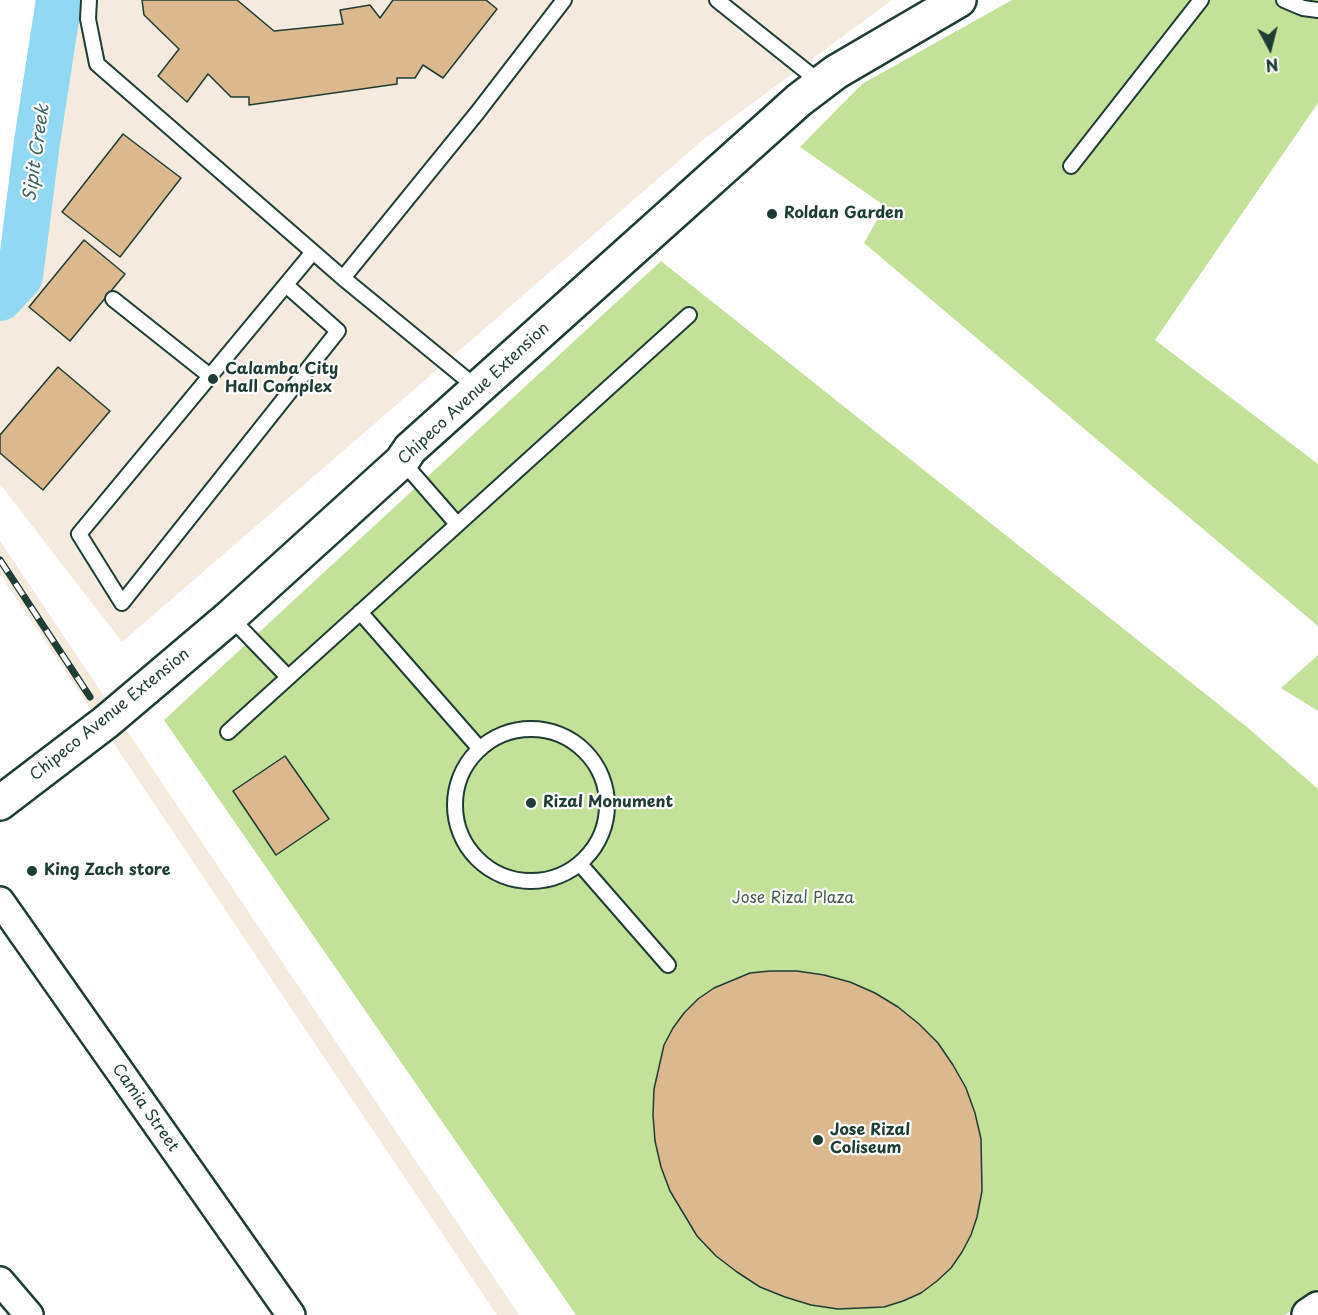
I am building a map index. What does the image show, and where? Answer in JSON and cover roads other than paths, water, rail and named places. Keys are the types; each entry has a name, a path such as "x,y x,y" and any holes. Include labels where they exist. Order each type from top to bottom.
{"main road":[{"name":"Chipeco Avenue Extension","path":"0,803 106,722 230,617 402,461 410,449 799,100 836,72 959,0"},
{"path":"1309,1315 1318,1309"}],"street":[{"name":"Camia Street","path":"0,901 291,1315"},
{"path":"0,1281 29,1315"}],"lane":[{"path":"89,0 88,19 97,64 343,278 477,389"},
{"path":"343,278 564,0"},
{"path":"717,0 821,83"},
{"path":"1071,166 1201,0"},
{"path":"1284,0 1303,8 1318,10"},
{"path":"286,285 338,331 122,603 79,534 313,252"},
{"path":"112,299 210,376"},
{"path":"228,732 689,315"},
{"path":"402,461 457,524"},
{"path":"360,612 480,749"},
{"path":"230,617 288,677"},
{"path":"529,729 556,733 579,746 597,766 606,792 606,818 597,843 580,864 557,876 531,881 505,877 482,864 465,844 455,820 455,794 463,769 480,749 503,735 529,729"},
{"path":"580,864 668,965"}],"waterway":[{"name":"Sipit Creek","path":"0,298 20,276 37,142 59,0"}],"railway":[{"path":"0,560 90,697"}],"place":[{"name":"Roldan Garden","path":"772,214"},
{"name":"Calamba City Hall Complex","path":"213,379"},
{"name":"Rizal Monument","path":"531,803"},
{"name":"King Zach store","path":"32,871"},
{"name":"Jose Rizal Coliseum","path":"818,1140"}],"park label":[{"name":"Jose Rizal Plaza","path":"793,899"}]}
